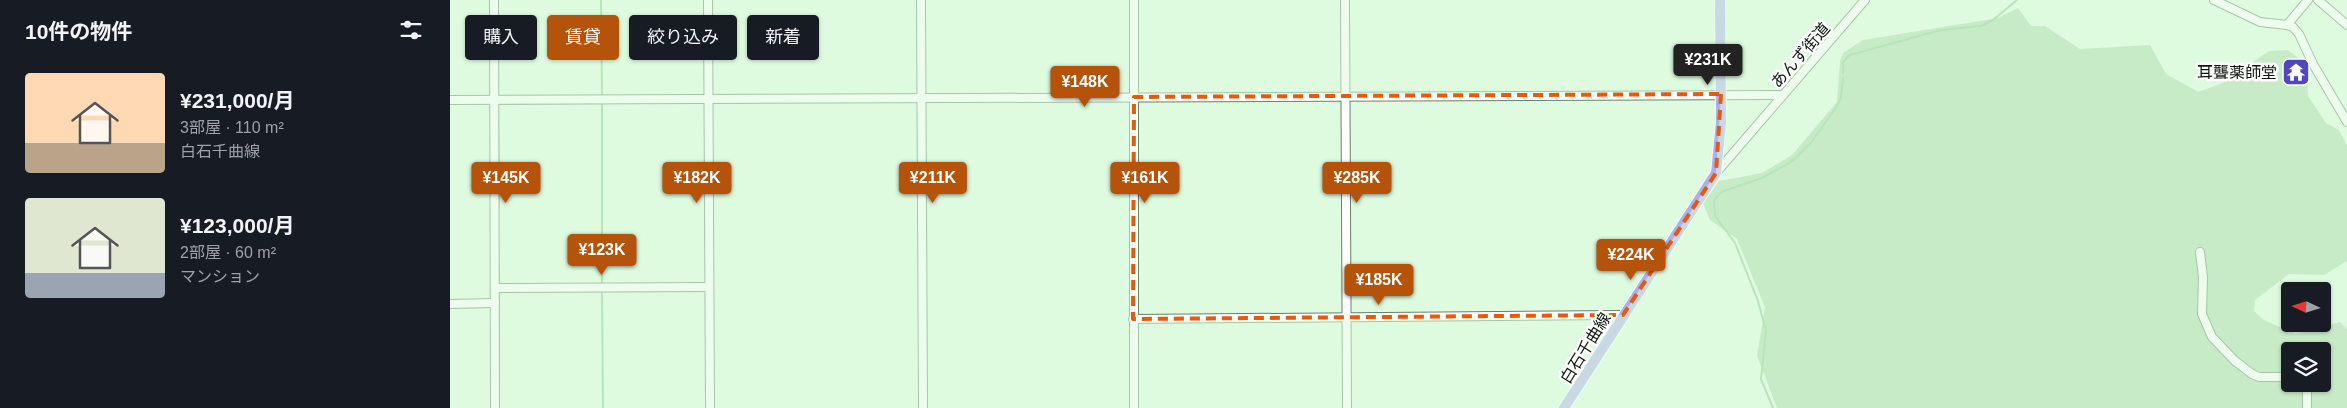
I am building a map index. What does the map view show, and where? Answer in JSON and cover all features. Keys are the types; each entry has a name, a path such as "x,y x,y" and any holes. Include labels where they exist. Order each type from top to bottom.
{"main road":[{"name":"白石千曲線","path":"1564,408 1716,173 1721,122 1720,0"}],"street":[{"path":"494,0 495,408"},
{"path":"708,0 710,408"},
{"path":"921,0 923,408"},
{"path":"1134,0 1134,408"},
{"path":"1345,0 1347,408"},
{"name":"あんず街道","path":"1716,173 1865,0"},
{"path":"2214,0 2260,22 2287,25 2298,34 2347,122"},
{"path":"2287,25 2308,0"},
{"path":"2318,0 2347,24"},
{"path":"2336,14 2347,14"},
{"path":"450,100 1783,95"},
{"path":"2200,252 2203,277 2202,314 2212,337 2235,362 2252,374 2259,377 2281,377"},
{"path":"495,288 709,287"},
{"path":"450,304 495,303"},
{"path":"1133,319 1623,315"},
{"path":"2307,392 2307,408"}],"highlighted area":[{"path":"1721,94 1716,173 1623,315 1133,319 1134,97"}],"green space":[{"path":"2018,8 2031,26 2045,26 2080,49 2150,45 2166,74 2198,92 2223,83 2269,51 2288,50 2301,60 2307,77 2308,96 2326,123 2339,130 2347,146 2347,261 2324,275 2289,274 2255,300 2254,311 2264,320 2281,327 2281,332 2296,334 2303,332 2331,332 2331,324 2340,322 2347,329 2347,408 1777,408 1757,356 1765,307 1737,239 1710,220 1703,203 1719,181 1762,173 1792,155 1837,102 1840,61 1843,53 1863,40 1998,18"}],"waterway":[{"path":"601,0 602,96"},
{"path":"1843,73 1843,62 1850,55 1941,30 1981,26 1993,20 2017,0"},
{"path":"498,60 498,93"},
{"path":"1773,408 1761,379 1766,331 1758,301 1735,243 1715,216 1714,201 1721,192 1762,178 1791,162 1810,144 1837,106 1841,97 1843,78"},
{"path":"499,180 498,104 602,103 602,285"},
{"path":"498,213 500,189"},
{"path":"498,243 499,283"},
{"path":"602,291 603,408"},
{"path":"499,293 499,408"}],"place":[{"name":"耳聾薬師堂","path":"2296,72"}]}
